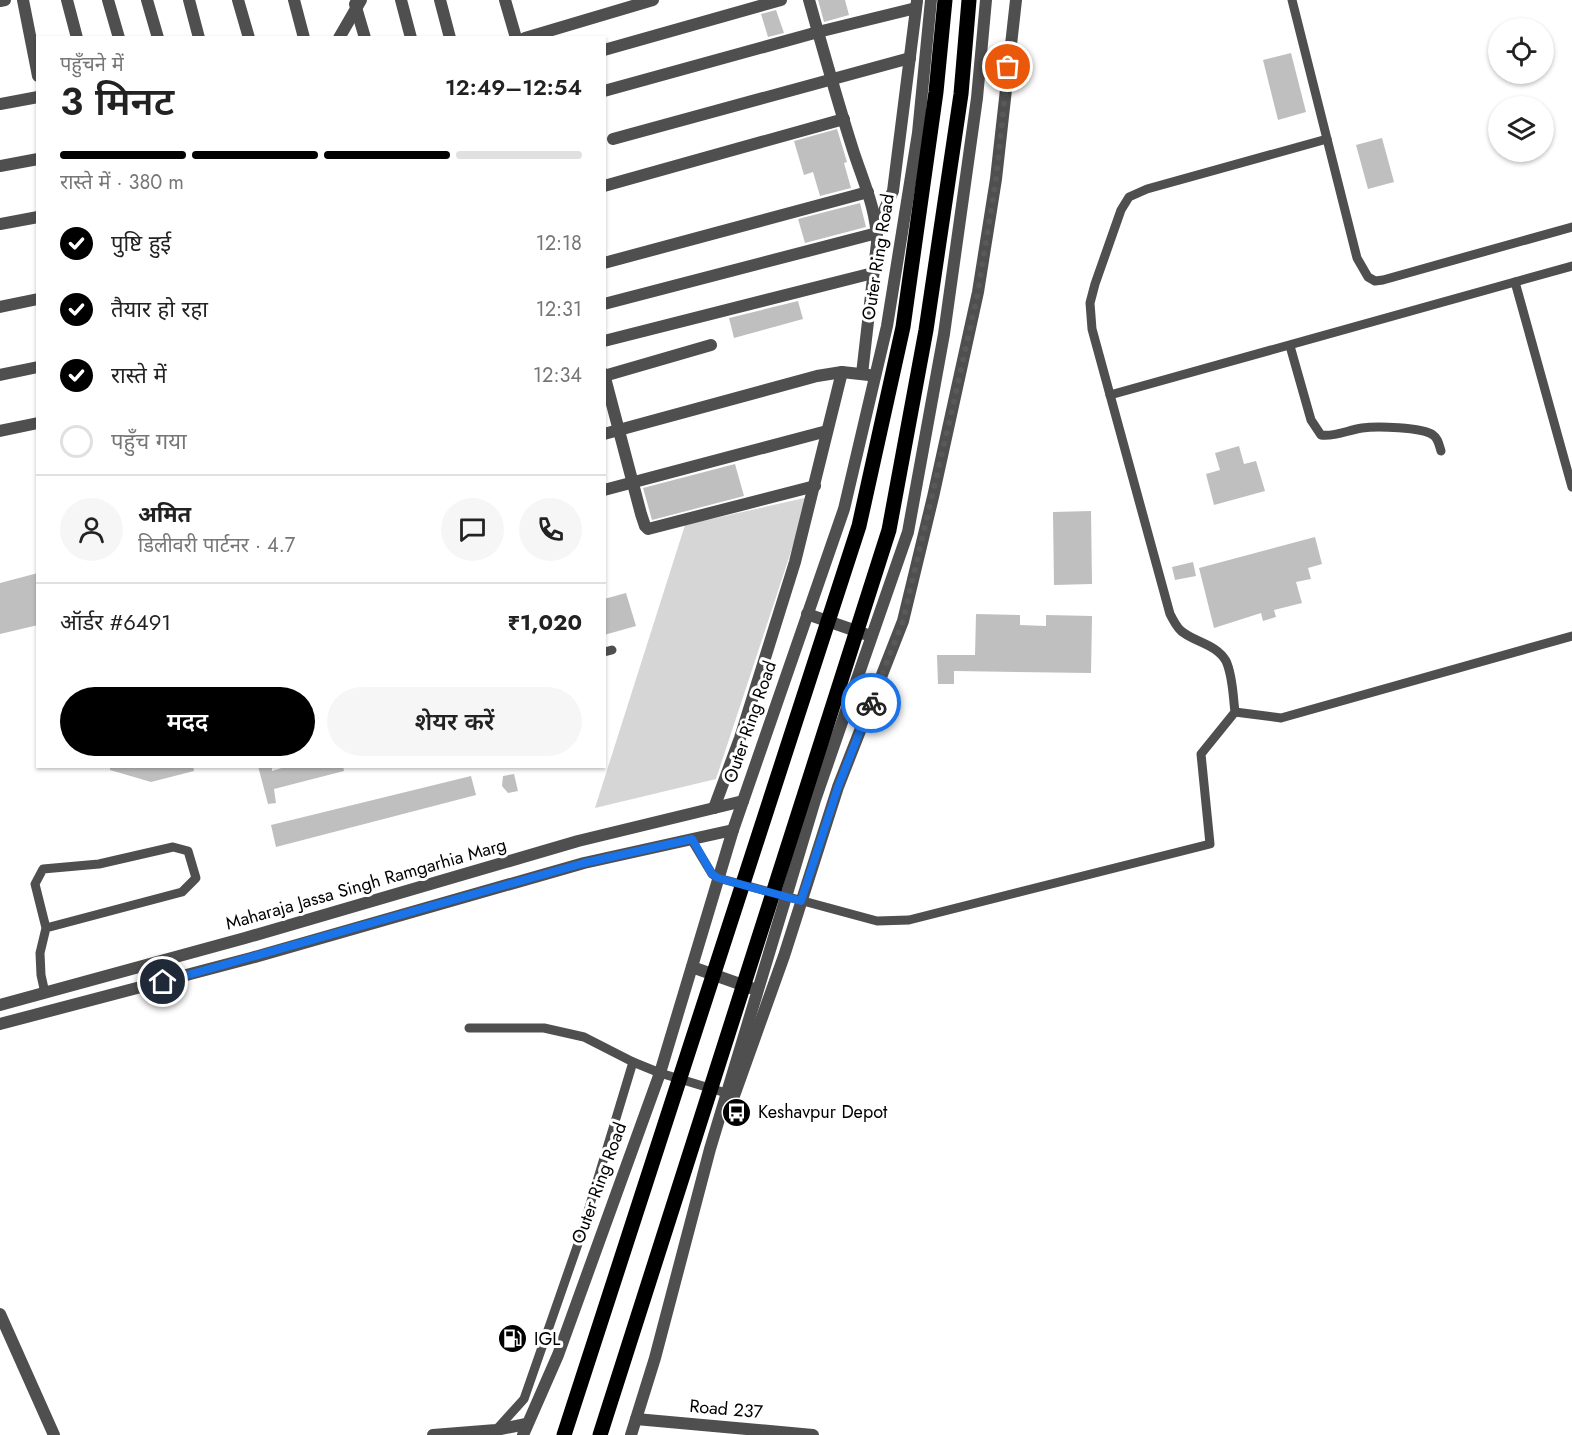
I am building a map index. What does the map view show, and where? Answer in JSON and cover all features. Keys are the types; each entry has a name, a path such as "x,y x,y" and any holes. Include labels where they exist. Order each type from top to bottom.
{"main road":[{"name":"Outer Ring Road","path":"564,1435 859,526 903,327 936,92 945,0"},
{"path":"600,1435 889,530 926,330 961,94 969,0"}],"street":[{"path":"0,1 5,0"},
{"path":"23,0 36,66"},
{"path":"67,0 76,36"},
{"path":"108,0 117,36"},
{"path":"147,0 157,36"},
{"path":"189,0 198,36"},
{"path":"238,0 248,36"},
{"path":"294,0 303,36"},
{"path":"400,0 410,36"},
{"path":"440,0 449,36"},
{"path":"532,36 653,0"},
{"path":"606,49 781,0"},
{"path":"809,0 843,119 868,192 877,230"},
{"name":"Outer Ring Road","path":"525,1430 558,1355 660,1073 733,830 844,509 887,326 918,133 931,0"},
{"path":"631,1435 655,1358 726,1093 815,800 908,532 944,334 977,98 986,0"},
{"path":"710,1149 721,1134 838,787 903,621 978,292 996,179 1016,0"},
{"path":"508,1 516,36"},
{"path":"340,36 357,3"},
{"path":"357,3 365,36"},
{"path":"606,90 916,4 893,191 877,230 862,374"},
{"path":"613,138 910,58"},
{"path":"0,104 36,97"},
{"path":"606,185 843,119"},
{"path":"0,166 36,159"},
{"path":"606,262 868,192"},
{"path":"0,224 36,217"},
{"path":"606,303 877,230"},
{"path":"606,340 873,273"},
{"path":"0,307 36,299"},
{"path":"606,376 711,345"},
{"path":"0,375 36,367"},
{"path":"606,433 817,376 842,372 876,376"},
{"path":"714,808 740,738 795,562 842,372"},
{"path":"606,380 645,526 648,529 815,486"},
{"path":"0,431 36,423"},
{"path":"606,489 827,431"},
{"path":"807,614 872,637"},
{"name":"Maharaja Jassa Singh Ramgarhia Marg","path":"0,1005 245,938 578,841 743,801"},
{"path":"0,1024 251,958 584,863 733,830"},
{"path":"578,841 584,863"},
{"path":"245,938 251,958"},
{"path":"692,967 758,991"},
{"path":"25,998 30,1017"},
{"path":"0,1314 54,1435"},
{"name":"Road 237","path":"636,1419 813,1435"},
{"path":"433,1435 525,1430"}],"lane":[{"path":"1292,0 1357,258 1368,277 1375,281 1572,227"},
{"path":"692,839 712,874 718,878 878,921 909,920 1210,844 1201,754 1235,712 1227,663 1215,649 1185,634 1177,627 1170,614 1092,329 1090,303 1121,210 1129,197 1147,189 1327,139"},
{"path":"1110,395 1572,266"},
{"path":"1515,282 1572,488"},
{"path":"1290,346 1311,420 1315,430 1321,435 1380,427 1424,431 1437,439 1441,451"},
{"path":"1235,712 1281,718 1572,636"},
{"path":"45,993 40,953 46,928 35,884 43,869 99,864 173,847 188,851 196,878 182,892 46,928"},
{"path":"469,1028 544,1028 584,1037 660,1073 726,1093"},
{"path":"496,1430 524,1399 528,1390 579,1241 633,1062"}],"shaded area":[{"path":"809,497 716,779 595,808 685,525"}],"building":[{"path":"818,0 845,0 849,15 824,22"},
{"path":"776,10 784,33 768,37 761,14"},
{"path":"1291,53 1306,112 1278,120 1263,60"},
{"path":"837,129 847,162 844,163 851,188 820,196 813,172 804,175 794,141"},
{"path":"1382,138 1394,182 1368,189 1356,145"},
{"path":"860,203 866,227 805,243 798,219"},
{"path":"798,301 803,319 734,338 729,318"},
{"path":"1239,446 1244,464 1256,461 1265,491 1214,505 1206,474 1220,470 1215,453"},
{"path":"735,464 744,496 652,520 643,488"},
{"path":"1091,511 1092,584 1054,585 1053,512"},
{"path":"1315,537 1322,564 1308,568 1311,579 1296,582 1302,603 1274,610 1276,617 1263,621 1261,613 1214,628 1199,568"},
{"path":"1193,562 1196,576 1175,580 1172,567"},
{"path":"36,574 36,625 0,634 0,583"},
{"path":"626,593 636,626 606,634 606,598"},
{"path":"976,614 1020,615 1020,625 1046,626 1046,615 1092,616 1091,673 954,671 954,684 938,684 937,655 975,655"},
{"path":"110,768 193,768 194,771 151,782 110,770"},
{"path":"259,768 272,768 272,771 282,768 343,768 344,771 274,789 276,803 268,804"},
{"path":"514,774 518,791 508,793 502,786 503,776"},
{"path":"471,776 476,795 276,847 271,825"}],"way so far":[{"path":"871,703 903,621 978,292 996,179 1008,67"}],"place":[{"name":"Keshavpur Depot","path":"737,1112"},
{"name":"IGL","path":"513,1339"}],"route":[{"path":"163,982 584,863 692,839 712,874 718,878 801,901 838,787 871,703"}]}
